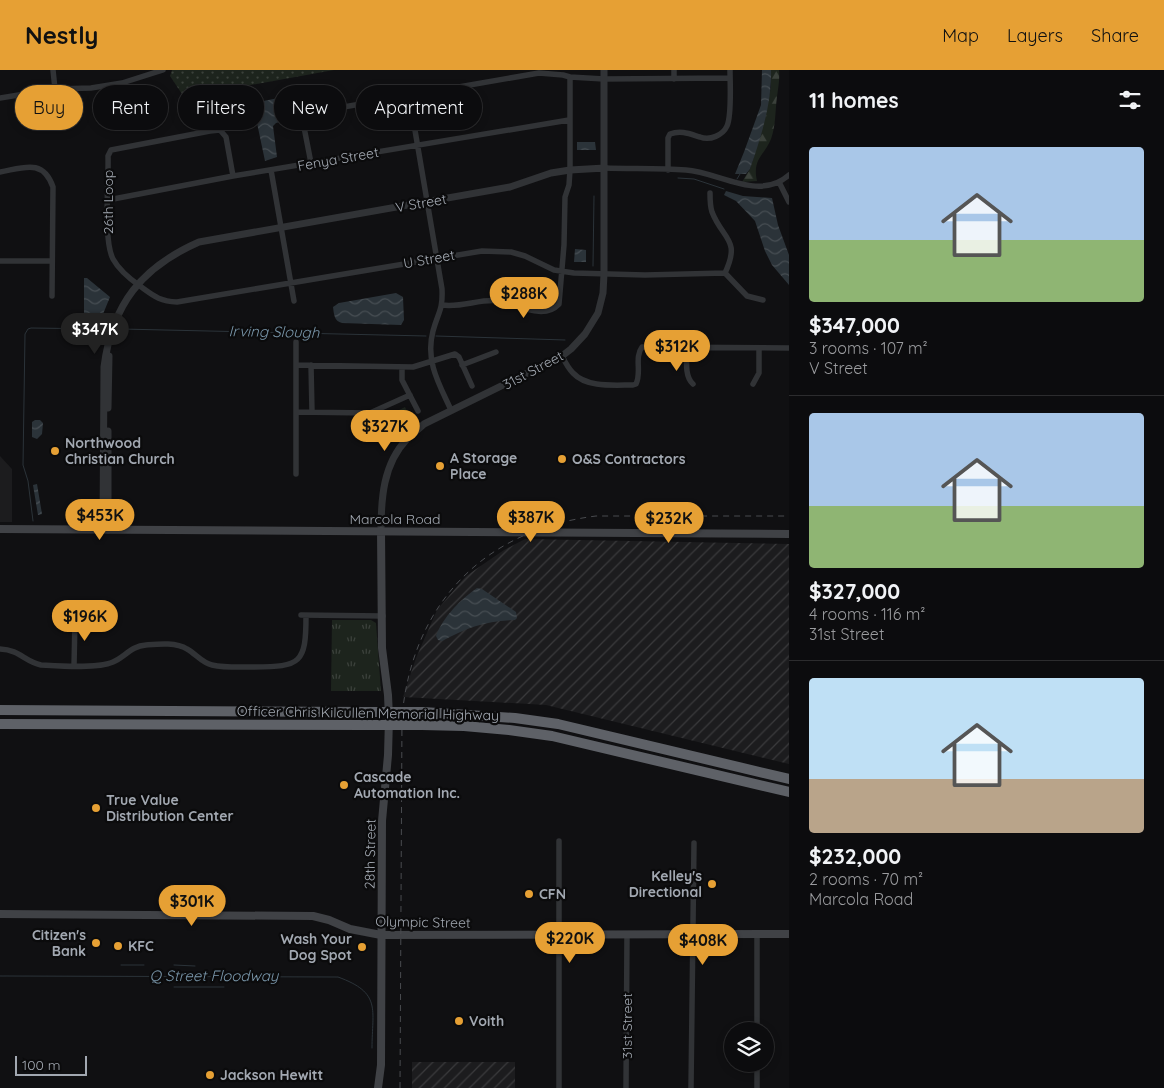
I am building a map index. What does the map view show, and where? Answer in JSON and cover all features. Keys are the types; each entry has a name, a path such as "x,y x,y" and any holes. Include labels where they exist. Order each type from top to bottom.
{"highway":[{"name":"Officer Chris Kilcullen Memorial Highway","path":"0,710 423,712 515,718 558,724 789,779"},
{"name":"Officer Chris Kilcullen Memorial Highway","path":"0,724 464,726 552,736 789,792"}],"main road":[{"name":"Marcola Road","path":"0,529 789,534"},
{"name":"28th Street","path":"378,1088 381,1065 382,821 388,755 388,695 382,648 381,531"},
{"name":"Olympic Street","path":"0,914 313,916 329,920 350,929 381,935 789,934"}],"street":[{"path":"53,70 55,85"},
{"path":"83,88 122,83 163,70"},
{"name":"31st Street","path":"381,531 383,490 394,457 406,440 424,424 562,356 581,339 598,313 604,274 604,70"},
{"path":"674,70 674,78"},
{"path":"668,170 668,138 670,134 692,133 700,138 707,138 716,136 726,128 729,116 730,70"},
{"path":"466,85 540,72 563,74 570,77 604,79 730,78"},
{"path":"442,305 458,306 500,301 522,309 549,311 559,304 563,271 565,197 569,185 570,170 570,77"},
{"path":"0,98 15,96"},
{"path":"311,164 304,130 303,119 306,115 356,105"},
{"name":"Fenya Street","path":"108,200 233,176 569,120"},
{"name":"26th Loop","path":"137,284 120,268 110,251 108,200 109,154 111,150 210,130 220,130 226,137 233,176"},
{"path":"415,130 437,258 442,305 432,337 431,363 436,379 451,410"},
{"path":"0,172 32,166 45,171 50,178 53,187 52,296"},
{"name":"V Street","path":"106,530 104,367 109,341 116,318 137,284 164,260 178,252 199,242 510,187 551,173 570,170 604,168 702,171 743,185 768,185 780,182"},
{"path":"271,170 294,301"},
{"path":"789,175 780,182 789,202"},
{"path":"710,192 711,210 716,222 731,242 732,249 729,265 725,273 746,296 763,300"},
{"name":"U Street","path":"137,284 154,297 167,302 178,302 482,250 506,251 525,256 554,270 563,271 604,274 725,273"},
{"path":"0,261 52,261"},
{"path":"296,342 296,474"},
{"path":"562,356 573,373 583,380 598,384 636,384 638,378 638,353 642,347 789,348"},
{"path":"687,348 688,374 693,384"},
{"path":"753,384 759,373 759,348"},
{"path":"462,365 496,352"},
{"path":"296,365 413,368 455,354 459,357 472,386"},
{"path":"311,365 312,412"},
{"path":"402,367 402,380 418,411"},
{"path":"296,412 370,413 410,394"},
{"path":"0,649 15,651 35,664 74,666 106,665 118,660 130,650 140,645 172,645 187,649 201,660 213,666 285,666 299,659 303,652 306,638 303,615 383,616"},
{"path":"74,666 75,619"},
{"path":"559,841 559,1088"},
{"path":"692,1088 694,843"},
{"name":"31st Street","path":"626,1088 627,934"},
{"path":"757,934 757,1022"},
{"path":"757,1072 757,1088"}],"shaded area":[{"path":"0,456 12,469 12,522 0,522"},
{"path":"525,539 789,544 789,764 546,705 403,697 416,658 437,610 466,576 504,550"},
{"path":"412,1062 515,1062 515,1088 412,1088"}],"green space":[{"path":"172,70 334,70 251,85 178,85 178,88 170,76"},
{"path":"771,70 779,70 773,134 757,163 757,181 742,182 753,160 771,88"},
{"path":"405,407 411,420 401,425 395,412"},
{"path":"332,620 371,620 376,623 381,691 331,691"}],"water":[{"path":"762,70 771,70 770,95 765,120 750,169 746,174 735,174 761,105"},
{"path":"274,99 273,126 277,157 265,161 258,130 264,130 264,101"},
{"path":"577,142 595,142 596,150 577,150"},
{"path":"726,191 743,196 772,198 778,225 789,255 789,285 772,265 755,221 736,201 724,195"},
{"path":"575,249 586,250 586,262 574,262"},
{"path":"84,278 87,278 110,297 101,319 89,320 84,317"},
{"path":"396,293 403,297 404,320 401,325 342,323 337,321 335,317 333,307 339,303"},
{"path":"40,420 43,423 42,434 37,439 32,437 32,422"},
{"path":"37,484 42,514 38,515 33,485"},
{"path":"477,588 482,589 516,612 517,618 515,620 477,626 442,641 438,640 436,636 448,615 465,597"}],"waterway":[{"path":"737,179 740,174"},
{"path":"678,178 694,179 724,189"},
{"path":"593,266 594,196"},
{"path":"33,521 28,481 23,465 25,334 31,328 105,329"},
{"name":"Irving Slough","path":"121,329 426,336"},
{"name":"Irving Slough","path":"436,336 565,340"},
{"path":"121,965 144,965"},
{"path":"174,965 195,966"},
{"name":"Q Street Floodway","path":"0,976 338,977 362,989 372,1004 372,1048"},
{"path":"174,987 224,987"}],"railway":[{"path":"400,1088 402,717 409,677 421,640 438,608 460,580 488,556 519,538 556,524 596,516 789,516"}],"place":[{"name":"Northwood Christian Church","path":"55,451"},
{"name":"O&S Contractors","path":"562,459"},
{"name":"A Storage Place","path":"440,466"},
{"name":"Cascade Automation Inc.","path":"344,785"},
{"name":"True Value Distribution Center","path":"96,808"},
{"name":"Kelley's Directional","path":"712,884"},
{"name":"CFN","path":"529,894"},
{"name":"Citizen's Bank","path":"96,943"},
{"name":"KFC","path":"118,946"},
{"name":"Wash Your Dog Spot","path":"362,947"},
{"name":"Voith","path":"459,1021"},
{"name":"Jackson Hewitt","path":"210,1075"}]}
